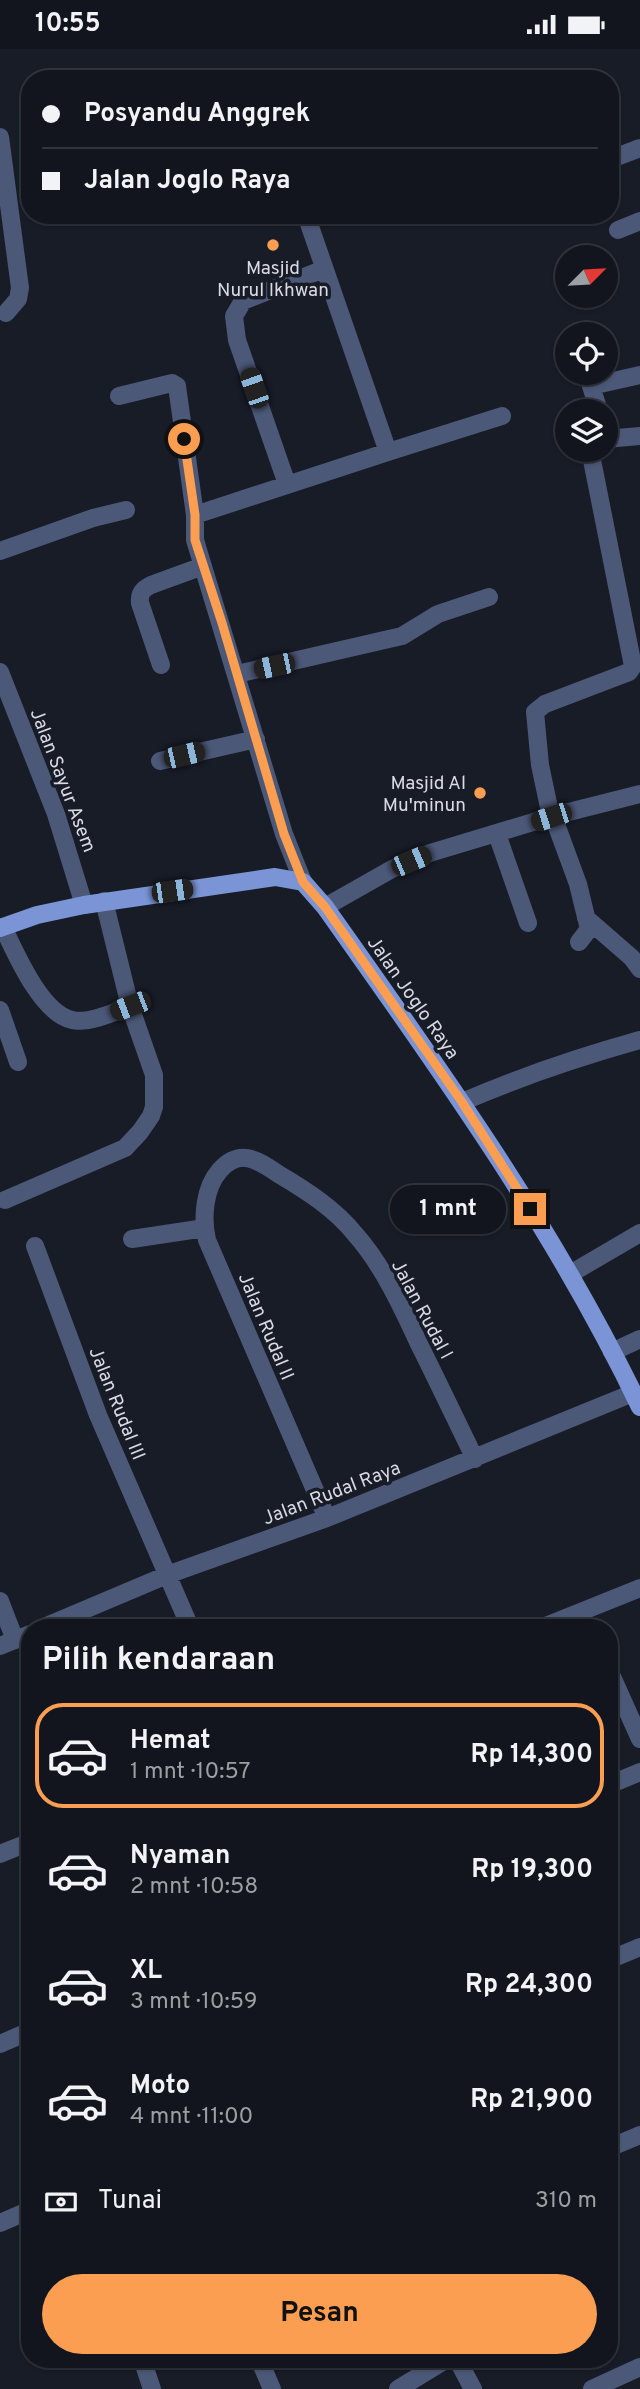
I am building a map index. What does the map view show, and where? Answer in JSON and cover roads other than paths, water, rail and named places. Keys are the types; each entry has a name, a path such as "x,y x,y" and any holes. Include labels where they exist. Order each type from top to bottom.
{"main road":[{"path":"2,927 37,915 104,901 275,877 303,882"},
{"name":"Jalan Joglo Raya","path":"303,882 325,907 462,1102 570,1274 636,1400"}],"street":[{"path":"0,137 20,288 18,299 6,313"},
{"path":"619,156 640,148"},
{"path":"618,230 640,222"},
{"path":"309,224 388,451"},
{"path":"287,484 237,340 234,316 243,301 324,269"},
{"path":"595,399 591,386 640,375"},
{"path":"119,396 172,383 177,386 195,515 195,540 284,834 303,882"},
{"path":"195,515 502,416"},
{"path":"618,436 640,436"},
{"path":"579,942 589,929 578,884 552,816 540,765 536,712 545,704 629,672 634,666 592,462"},
{"path":"0,551 93,518 126,510"},
{"path":"161,665 140,596 144,589 151,585 203,566"},
{"path":"237,674 402,636 438,614 489,597"},
{"name":"Jalan Sayur Asem","path":"1,678 57,814 84,905"},
{"path":"160,761 256,739"},
{"path":"325,907 417,858 552,816 640,794"},
{"path":"497,834 528,923"},
{"path":"5,1200 125,1148 151,1116 155,1096 154,1075 130,1006 104,901"},
{"path":"586,918 632,958 640,969"},
{"path":"2,927 32,982 58,1015 75,1021 105,1016 130,1006"},
{"path":"0,1010 18,1062"},
{"path":"462,1102 577,1058 640,1040"},
{"name":"Jalan Rudal II","path":"240,1158 227,1163 214,1177 205,1206 207,1241 327,1518"},
{"name":"Jalan Rudal I","path":"240,1158 255,1159 315,1196 355,1234 398,1300 475,1458"},
{"path":"132,1239 205,1228"},
{"path":"570,1274 640,1233"},
{"name":"Jalan Rudal III","path":"35,1246 98,1415 187,1619"},
{"path":"612,1352 640,1339"},
{"name":"Jalan Rudal Raya","path":"63,1619 167,1574 327,1518 475,1458 636,1400"},
{"path":"588,1619 640,1588"},
{"path":"0,1601 15,1640"},
{"path":"618,1690 640,1738"},
{"path":"618,1781 640,1772"},
{"path":"0,1854 21,1846"},
{"path":"618,1956 640,1947"},
{"path":"0,2044 21,2035"},
{"path":"618,2144 640,2135"},
{"path":"0,2223 21,2214"},
{"path":"592,2389 640,2367"},
{"path":"145,2368 152,2389"},
{"path":"263,2368 272,2389"},
{"path":"398,2389 432,2368"},
{"path":"462,2368 473,2389"}],"place":[{"name":"Masjid Nurul Ikhwan","path":"273,245"},
{"name":"Masjid Al Mu'minun","path":"480,793"}]}
